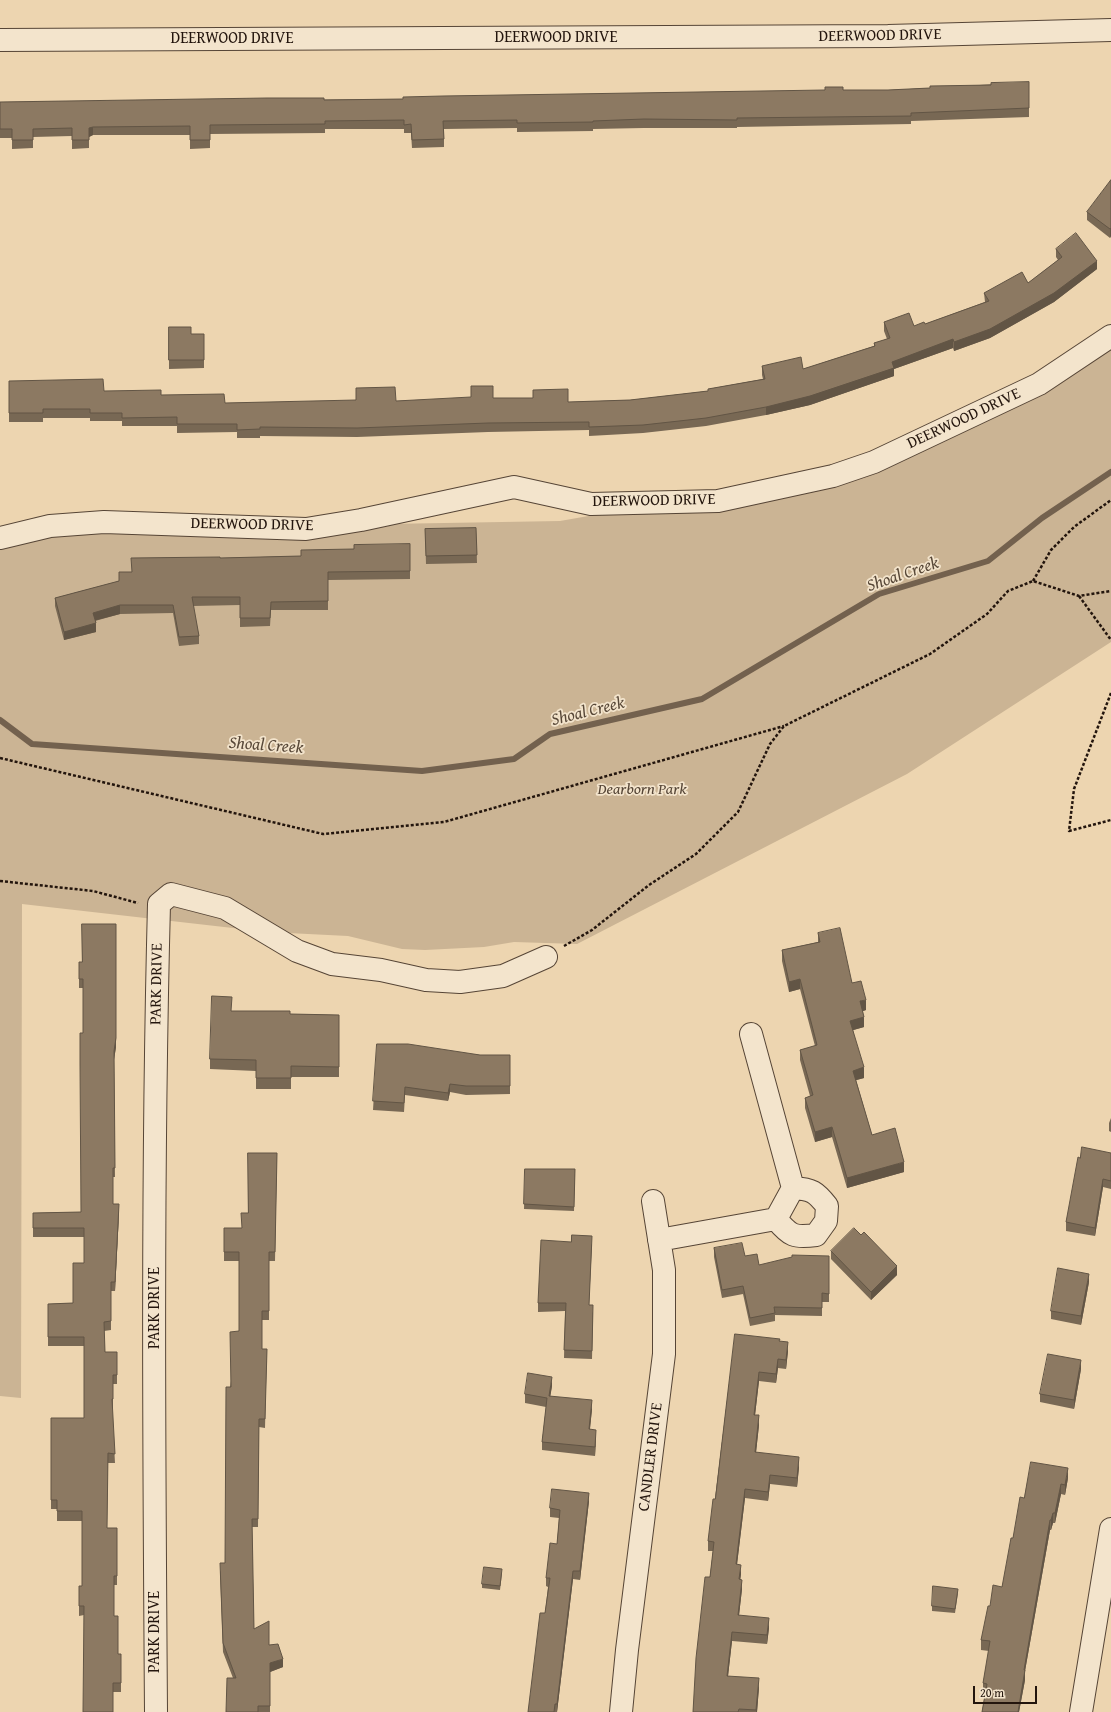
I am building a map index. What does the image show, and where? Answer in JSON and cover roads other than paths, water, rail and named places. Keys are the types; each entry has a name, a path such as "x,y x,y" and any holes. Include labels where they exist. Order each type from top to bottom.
{"street":[{"name":"DEERWOOD DRIVE","path":"0,40 888,36 1111,30"},
{"name":"DEERWOOD DRIVE","path":"0,538 50,526 104,522 306,529 361,520 514,488 591,504 718,501 833,476 874,462 1039,384 1111,336"},
{"name":"PARK DRIVE","path":"156,1712 154,1181 155,1040 159,904 171,894 225,908 297,951 332,964 381,970 426,980 460,982 503,976 546,957"},
{"path":"751,1034 793,1188 776,1219"},
{"path":"776,1219 787,1232 801,1237 816,1235 826,1221 827,1206 818,1194 808,1189 793,1188"},
{"name":"CANDLER DRIVE","path":"621,1712 627,1650 664,1354 664,1270 653,1201"},
{"path":"659,1240 776,1219"},
{"path":"1081,1712 1111,1529"}],"waterway":[{"name":"Shoal Creek","path":"0,720 32,744 422,771 514,759 550,734 702,699 879,594 988,561 1042,518 1111,472"}],"park label":[{"name":"Dearborn Park","path":"642,790"}]}
